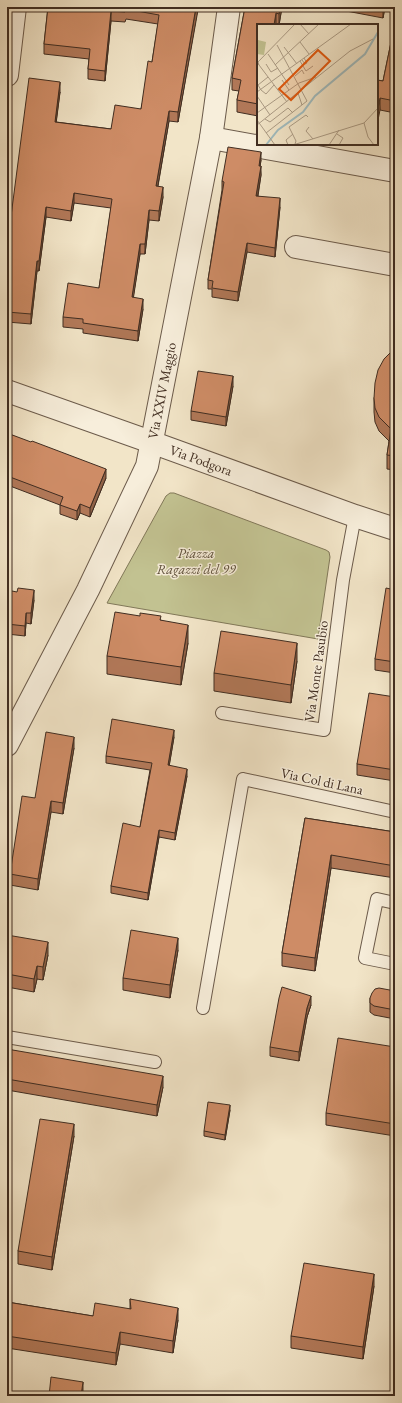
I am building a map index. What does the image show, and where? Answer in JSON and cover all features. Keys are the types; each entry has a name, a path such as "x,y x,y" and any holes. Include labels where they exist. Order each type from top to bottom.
{"street":[{"path":"7,75 15,7"},
{"name":"Via XXIV Maggio","path":"7,745 88,590 147,466 211,138 229,7"},
{"path":"211,138 395,171"},
{"path":"296,247 395,265"},
{"name":"Via Podgora","path":"7,392 395,529"}],"lane":[{"name":"Via Monte Pasubio","path":"222,712 324,730 343,580 355,516"},
{"name":"Via Col di Lana","path":"203,1008 243,779 395,812"},
{"path":"395,902 377,899 365,958 395,964"},
{"path":"7,1037 155,1062"}],"green space":[{"name":"Piazza Ragazzi del 99","path":"170,493 174,493 329,552 330,557 318,639 107,603 166,496"}],"building":[{"path":"48,7 196,7 178,112 169,111 156,186 163,187 159,211 149,210 145,244 140,244 132,297 143,299 138,331 83,323 83,319 63,317 68,283 99,288 112,199 74,193 71,211 46,207 39,261 37,261 31,314 7,312 7,247 29,78 60,82 55,122 111,129 115,105 141,109 148,61 152,62 159,15 126,9 125,12 111,11 105,71 88,69 90,49 44,44"},
{"path":"245,7 280,7 279,14 276,13 274,24 257,24 257,104 237,100 241,80 232,78"},
{"path":"395,23 395,101 380,98 378,109 378,80 383,81"},
{"path":"228,147 261,152 259,166 261,166 256,196 280,198 275,248 247,243 238,292 212,288 213,281 208,280 224,182 222,181"},
{"path":"395,351 395,456 387,455 391,429 379,417 375,408 374,398 378,370 384,359 390,353"},
{"path":"198,371 233,376 226,417 191,411"},
{"path":"7,433 106,469 90,508 80,504 77,511 60,505 63,497 10,477 9,486 7,485"},
{"path":"18,588 34,590 31,613 26,613 25,626 7,624 7,590 17,592"},
{"path":"386,588 395,590 395,662 375,659"},
{"path":"115,612 140,616 140,613 161,616 160,620 188,625 181,667 107,656"},
{"path":"221,631 297,643 291,685 214,673"},
{"path":"369,693 395,697 395,770 357,764"},
{"path":"112,719 174,730 168,765 187,769 175,833 159,830 148,893 111,886 123,823 140,827 152,763 106,756"},
{"path":"46,732 74,737 63,803 51,801 38,879 10,874 22,796 35,798"},
{"path":"305,818 395,832 395,866 331,855 315,958 282,953"},
{"path":"131,930 178,938 170,985 123,978"},
{"path":"7,935 48,942 43,967 37,966 34,979 7,974"},
{"path":"282,987 311,996 307,1008 299,1052 270,1047"},
{"path":"379,988 395,991 395,1010 374,1006 370,1003 372,993 375,989"},
{"path":"338,1038 395,1047 395,1124 326,1113"},
{"path":"7,1049 163,1076 157,1105 7,1079"},
{"path":"208,1102 230,1105 225,1135 204,1131"},
{"path":"40,1119 74,1124 52,1257 18,1251"},
{"path":"304,1263 374,1274 363,1347 291,1336"},
{"path":"130,1299 178,1308 173,1341 120,1332 116,1353 7,1336 7,1302 93,1316 95,1303 131,1309"},
{"path":"51,1377 83,1382 81,1396 49,1396"}]}
